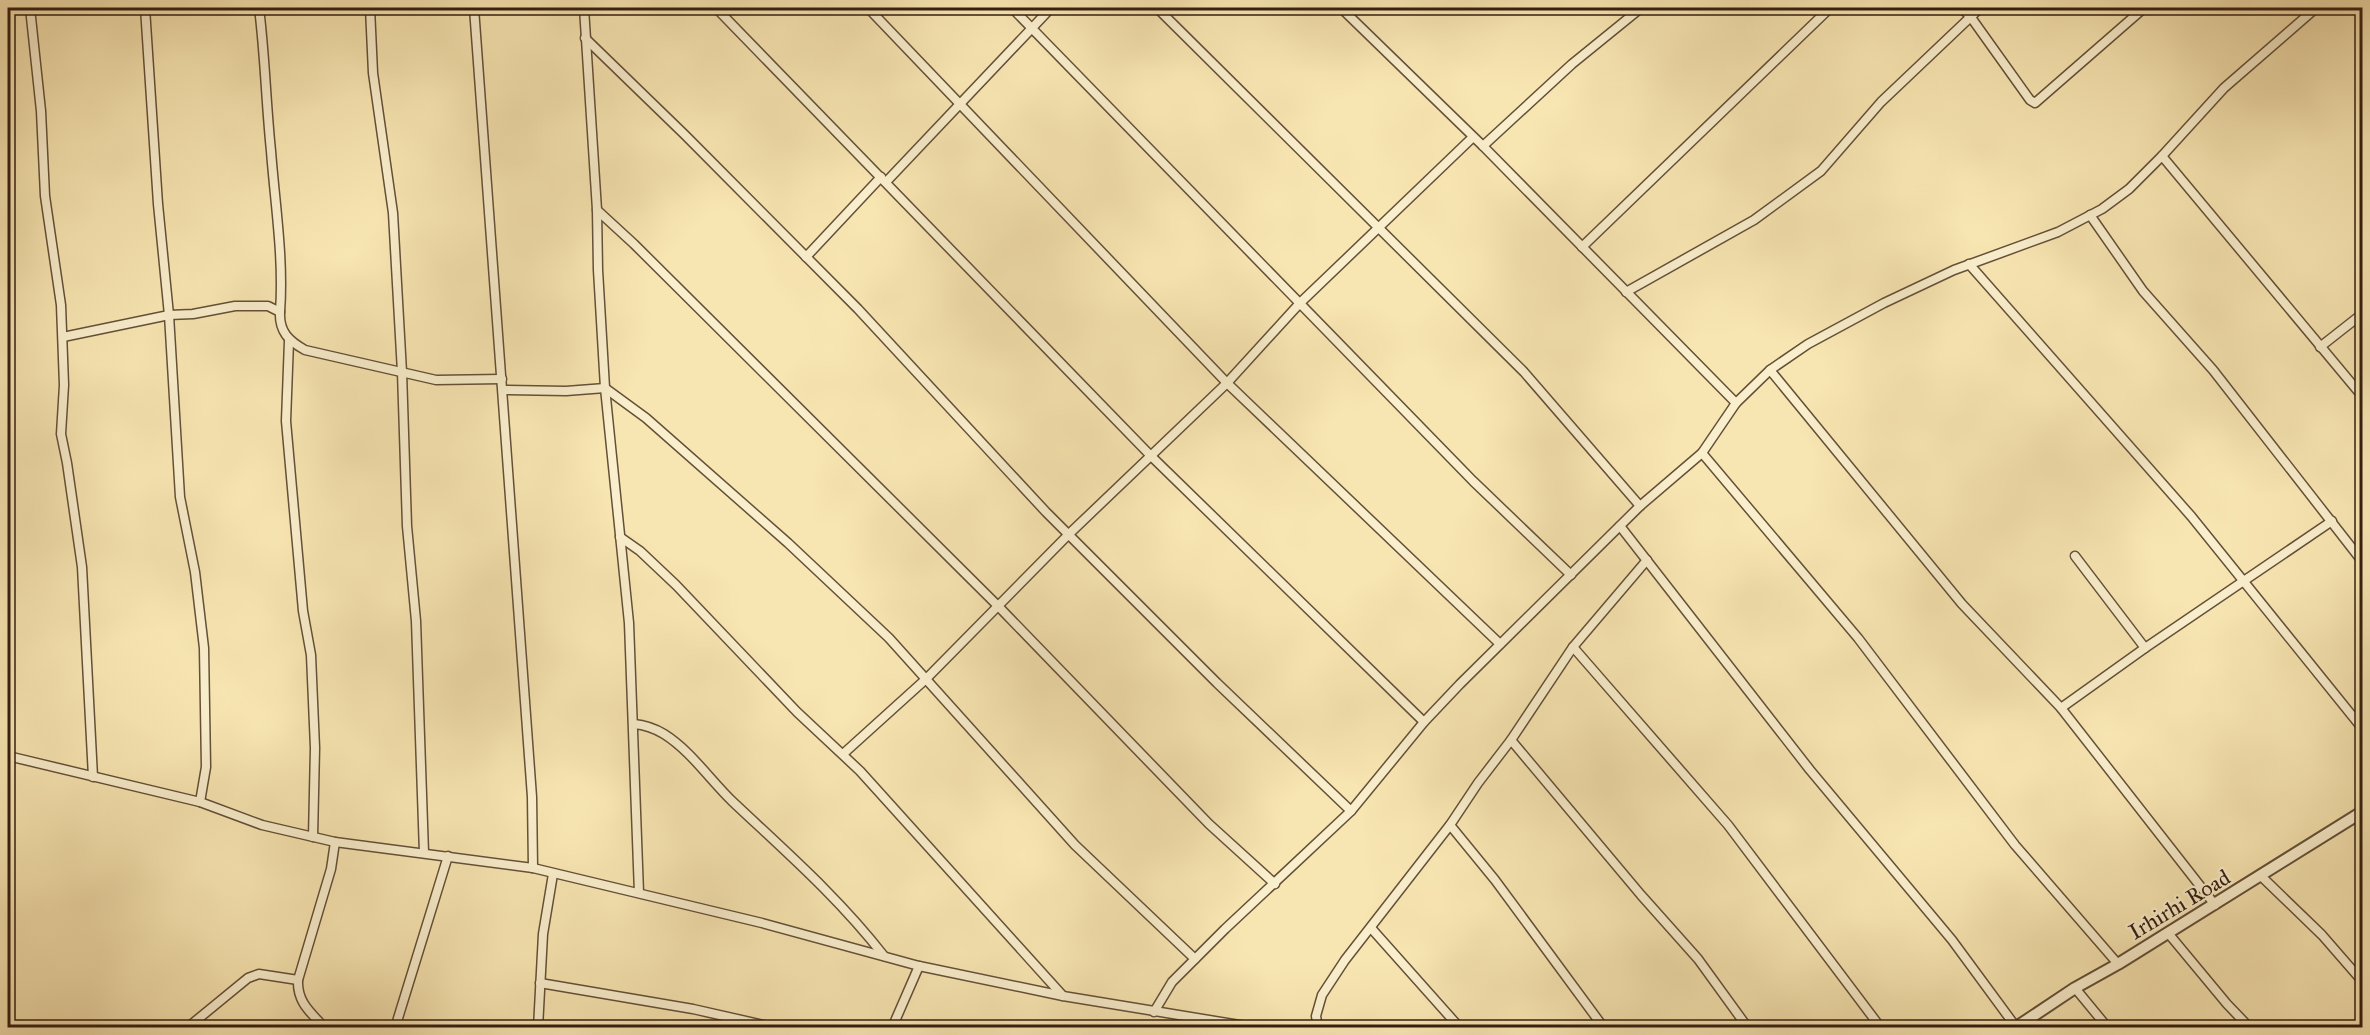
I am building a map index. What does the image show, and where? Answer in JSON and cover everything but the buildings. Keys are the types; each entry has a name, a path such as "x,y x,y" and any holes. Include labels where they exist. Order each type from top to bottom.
{"street":[{"path":"30,8 45,196 61,305 63,337 61,435 68,463 82,567 93,777"},
{"path":"145,8 158,204 169,315 180,497 195,572 204,648 206,767 200,802"},
{"path":"259,8 266,68 268,125 282,283 279,322 289,341 286,421 303,611 311,654 315,748 313,837"},
{"path":"370,8 373,73 393,213 402,372 407,526 416,621 424,853"},
{"path":"474,8 532,797 533,868"},
{"path":"584,8 597,210 605,388 629,623 639,893"},
{"path":"716,8 1150,454 1424,722"},
{"path":"868,8 1227,382 1500,644"},
{"path":"1012,8 1473,481 1571,575"},
{"path":"806,256 884,180 1051,8"},
{"path":"1157,8 1381,227 1524,372 1640,506"},
{"path":"1341,8 1472,138 1483,146 1736,403"},
{"path":"1483,146 1572,64 1641,8"},
{"path":"1582,247 1830,8"},
{"path":"1961,8 1970,16 2035,103 2144,8"},
{"path":"1626,292 1754,220 1821,171 1881,102 1980,8"},
{"path":"1154,1012 1172,982 1351,811 1424,722 1500,644 1640,506 1702,453 1736,403 1770,370 1808,344 1875,308 1969,264 2058,232 2102,209 2129,189 2224,88 2316,8"},
{"path":"585,38 858,309 1069,534 1217,683 1351,811"},
{"path":"843,754 926,679 1150,454 1227,382 1300,303 1472,138"},
{"path":"2162,156 2362,396"},
{"path":"597,210 634,244 999,607 1209,824 1275,884"},
{"path":"2090,215 2143,291 2213,370 2362,561"},
{"path":"1969,264 2190,516 2362,728"},
{"path":"63,337 169,315 193,314 235,306 268,306 280,312"},
{"path":"2320,347 2362,314"},
{"path":"289,341 305,350 436,380 502,379"},
{"path":"1770,370 1962,604 2061,708 2215,905"},
{"path":"503,390 566,391 605,388 646,418 788,543 889,638 1075,845 1195,959"},
{"path":"1702,453 1858,638 2015,845 2118,964"},
{"path":"2061,708 2332,521"},
{"path":"1620,526 1810,770 1952,940 2015,1027"},
{"path":"620,537 640,551 676,585 797,711 843,754 1063,996"},
{"path":"2075,556 2145,648"},
{"path":"1318,1028 1316,1016 1322,995 1345,960 1450,825 1511,740 1573,647 1647,560"},
{"path":"1573,647 1728,825 1881,1028"},
{"path":"634,724 648,726 666,735 698,764 730,799 846,909 884,956"},
{"path":"1511,740 1698,959 1748,1028"},
{"path":"8,756 200,802 262,825 335,842 533,868 762,923 920,966 1063,996 1258,1028"},
{"name":"Irhirhi Road","path":"2015,1027 2075,988 2262,877 2362,812"},
{"path":"1450,825 1495,880 1604,1028"},
{"path":"325,1028 303,1005 298,980 330,869 335,842"},
{"path":"395,1028 448,856"},
{"path":"538,1028 543,934 553,874"},
{"path":"2262,877 2322,935 2362,981"},
{"path":"1371,928 1460,1028"},
{"path":"2168,933 2250,1028"},
{"path":"892,1028 920,966"},
{"path":"187,1028 248,978 258,974 298,980"},
{"path":"540,983 693,1009 777,1028"},
{"path":"2075,988 2108,1028"}]}
